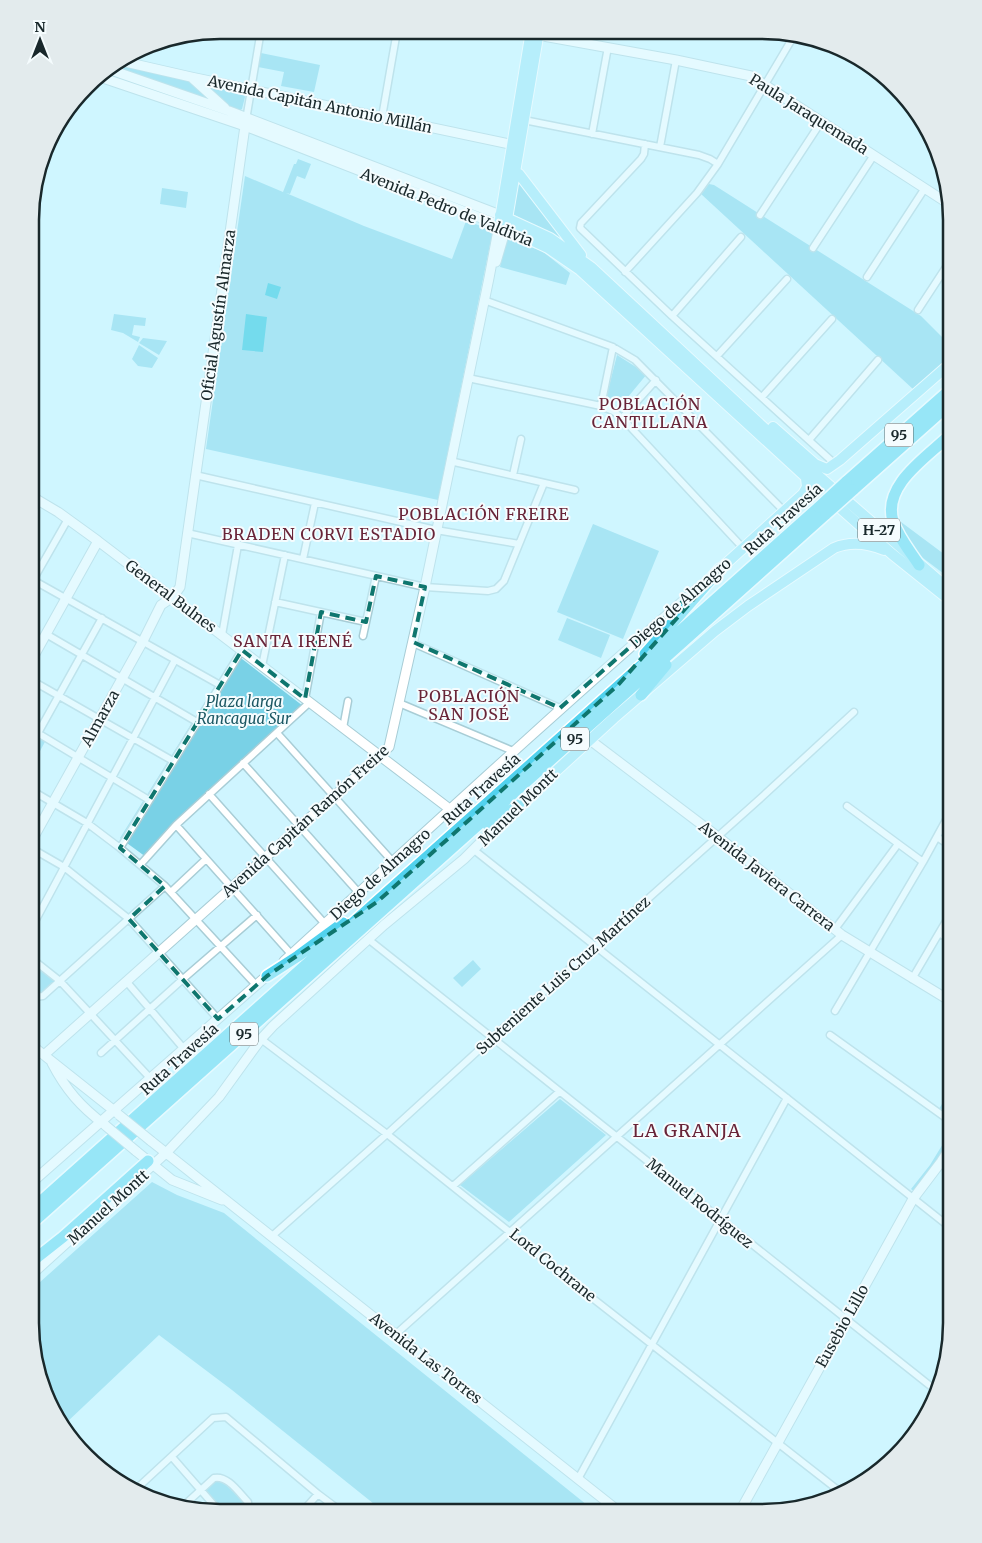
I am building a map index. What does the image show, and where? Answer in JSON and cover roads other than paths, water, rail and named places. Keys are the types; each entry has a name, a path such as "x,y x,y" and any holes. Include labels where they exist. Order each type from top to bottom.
{"highway":[{"name":"Ruta Travesía","path":"39,1204 619,684 849,486 943,397"},
{"name":"Ruta Travesía","path":"849,486 943,409"},
{"path":"919,564 895,527 891,510 892,499 896,489 904,479 943,442"},
{"name":"Ruta Travesía","path":"39,1217 692,634 822,510"},
{"path":"619,684 720,569"},
{"path":"641,695 692,634"},
{"path":"459,843 519,805"},
{"path":"267,976 376,902"},
{"path":"39,1256 151,1163"}],"main road":[{"name":"Avenida Capitán Ramón Freire","path":"47,1058 90,1013 232,888 390,744 425,587 484,300 503,222 535,39"},
{"name":"Paula Jaraquemada","path":"570,39 751,76 942,198"},
{"name":"Avenida Capitán Antonio Millán","path":"129,63 191,78 251,89 516,146"},
{"name":"Avenida Capitán Ramón Freire","path":"516,146 524,120 530,64"},
{"name":"Avenida Capitán Antonio Millán","path":"116,72 229,112 245,122"},
{"path":"191,78 229,112"},
{"path":"106,79 245,122"},
{"name":"Avenida Pedro de Valdivia","path":"245,122 503,222 550,238 591,267 742,407 835,497"},
{"name":"Oficial Agustín Almarza","path":"173,597 180,587 245,122"},
{"name":"Avenida Pedro de Valdivia","path":"512,170 591,267"},
{"name":"Avenida Pedro de Valdivia","path":"503,222 548,248 580,270 806,478 835,497"},
{"path":"742,407 776,429 815,464 827,469 836,464 943,370"},
{"name":"Diego de Almagro","path":"39,1177 103,1124 150,1078 325,924 560,708 720,569 805,491 807,487 806,478"},
{"name":"H-27","path":"835,497 892,554 943,595"},
{"name":"H-27","path":"835,497 943,584"},
{"name":"General Bulnes","path":"39,501 68,518 451,810"},
{"path":"39,647 98,541"},
{"name":"Manuel Montt","path":"39,1268 183,1134 219,1097 261,1039 294,1006 368,939 474,850 519,805 590,740 734,616 829,550 845,544 858,543 892,554"},
{"name":"Almarza","path":"39,827 123,678 161,605 173,597"},
{"name":"Avenida Javiera Carrera","path":"590,740 718,837 838,932 943,997"},
{"name":"Avenida Las Torres","path":"39,1051 610,1504"},
{"name":"Avenida Las Torres","path":"47,1058 76,1100 172,1180 231,1204"},
{"name":"Eusebio Lillo","path":"744,1504 913,1199 943,1159"}],"street":[{"name":"Oficial Agustín Almarza","path":"245,122 259,39"},
{"path":"382,117 395,39"},
{"path":"626,272 697,193 718,164 791,41"},
{"path":"592,134 608,47"},
{"path":"660,147 676,60"},
{"path":"524,120 699,155 710,158 718,164"},
{"path":"760,215 821,122"},
{"path":"645,144 644,154 641,159 580,226 581,230 672,316 836,464"},
{"path":"813,248 874,155"},
{"path":"867,277 925,188"},
{"path":"672,316 741,237"},
{"path":"918,310 943,272"},
{"path":"717,356 787,279"},
{"path":"484,300 612,347 634,360 656,380 783,510"},
{"path":"762,397 832,319"},
{"path":"601,406 612,347"},
{"path":"809,440 878,360"},
{"path":"468,378 601,406 613,411 622,418 743,548"},
{"path":"622,418 656,380"},
{"path":"513,475 521,439"},
{"path":"450,460 576,490"},
{"path":"195,475 436,530 519,544"},
{"path":"187,533 425,587 482,592 496,589 506,577 544,483"},
{"path":"302,559 315,503"},
{"path":"39,569 68,518"},
{"path":"222,635 238,545"},
{"path":"262,666 285,555"},
{"path":"363,636 376,576"},
{"path":"39,584 220,685"},
{"path":"275,602 366,622"},
{"path":"140,865 176,825 277,732 307,700 321,612"},
{"path":"39,731 102,618"},
{"path":"46,634 197,722"},
{"path":"413,642 560,708"},
{"path":"120,848 242,650"},
{"path":"39,913 175,660"},
{"path":"39,684 173,761"},
{"path":"343,728 348,700"},
{"path":"399,704 513,752"},
{"name":"Subteniente Luis Cruz Martínez","path":"272,1236 718,837 854,712"},
{"path":"277,732 393,862"},
{"path":"39,734 149,800"},
{"path":"243,763 359,893"},
{"path":"39,794 87,823 165,886 256,985"},
{"path":"209,794 325,924"},
{"path":"847,806 923,862"},
{"path":"176,825 291,954"},
{"path":"835,1011 943,825"},
{"path":"937,836 943,840"},
{"path":"396,1334 719,1045 838,932 898,844"},
{"path":"474,850 943,1222"},
{"path":"39,853 64,867 129,919 218,1019"},
{"path":"171,892 206,859"},
{"path":"39,998 165,886"},
{"path":"101,1053 257,915"},
{"path":"912,979 943,926"},
{"path":"939,933 943,935"},
{"name":"Manuel Rodríguez","path":"368,939 932,1387"},
{"path":"39,965 60,981 150,1078"},
{"path":"126,981 184,1048"},
{"path":"830,1035 943,1116"},
{"name":"Lord Cochrane","path":"261,1039 388,1134 591,1297 836,1488"},
{"path":"453,1186 559,1092"},
{"path":"578,1479 787,1098"},
{"path":"140,1486 212,1418 226,1417 331,1504"},
{"path":"172,1457 212,1504"},
{"path":"188,1502 214,1478 225,1479 248,1502 248,1504"},
{"path":"309,1504 318,1494"}],"district":[{"name":"POBLACIÓN CANTILLANA","path":"650,413"},
{"name":"POBLACIÓN FREIRE","path":"484,514"},
{"name":"BRADEN CORVI ESTADIO","path":"329,534"},
{"name":"SANTA IRENÉ","path":"293,641"},
{"name":"POBLACIÓN SAN JOSÉ","path":"469,705"},
{"name":"LA GRANJA","path":"687,1130"}],"park label":[{"name":"Plaza larga Rancagua Sur","path":"244,710"}]}
